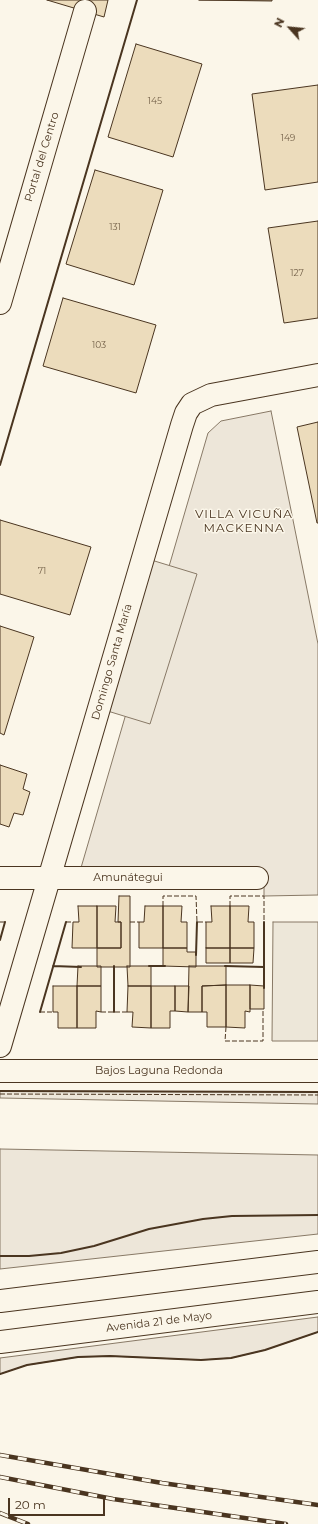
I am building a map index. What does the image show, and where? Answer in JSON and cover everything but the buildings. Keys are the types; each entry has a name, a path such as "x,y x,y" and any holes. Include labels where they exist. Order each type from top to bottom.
{"street":[{"name":"Portal del Centro","path":"0,303 16,243 85,11"},
{"name":"Domingo Santa María","path":"0,1046 186,413 192,404 211,395 318,375"},
{"name":"Amunátegui","path":"0,878 257,878"},
{"name":"Bajos Laguna Redonda","path":"0,1071 318,1071"},
{"path":"0,1301 318,1262"},
{"name":"Avenida 21 de Mayo","path":"0,1342 318,1302"}],"shaded area":[{"path":"271,411 318,644 318,895 264,896 264,879 78,878 208,433 221,421"},
{"path":"148,559 197,574 150,724 101,709"},
{"path":"273,922 318,922 318,1041 272,1041"},
{"path":"0,1091 318,1092 318,1104 0,1098"},
{"path":"0,1149 318,1155 318,1234 0,1269"},
{"path":"318,1317 318,1332 265,1350 231,1358 201,1360 110,1356 78,1357 27,1365 0,1374 0,1358"}],"railway":[{"path":"0,1455 162,1483 318,1505"},
{"path":"0,1477 113,1499 286,1524"},
{"path":"0,1513 28,1524"}],"fence":[{"path":"163,906 163,896 196,896 197,922 206,922"},
{"path":"230,906 230,896 264,896 264,922"},
{"path":"0,922 5,922"},
{"path":"66,922 73,922"},
{"path":"130,922 139,922"},
{"path":"226,1027 225,1041 263,1041 263,1011"},
{"path":"40,1012 53,1012"},
{"path":"101,1012 127,1012"},
{"path":"0,1094 318,1095"}],"wall":[{"path":"0,465 137,0"},
{"path":"0,940 5,922"},
{"path":"40,1012 66,922"},
{"path":"196,955 197,922"},
{"path":"264,922 264,988"},
{"path":"53,966 81,967"},
{"path":"114,966 114,1012"},
{"path":"149,966 165,966"},
{"path":"225,966 264,967"},
{"path":"0,1091 318,1092"},
{"path":"0,1256 29,1256 61,1253 94,1246 149,1229 203,1219 232,1216 318,1215"},
{"path":"0,1374 27,1365 78,1357 110,1356 201,1360 231,1358 265,1350 318,1332"}],"district":[{"name":"VILLA VICUÑA MACKENNA","path":"244,521"}]}
